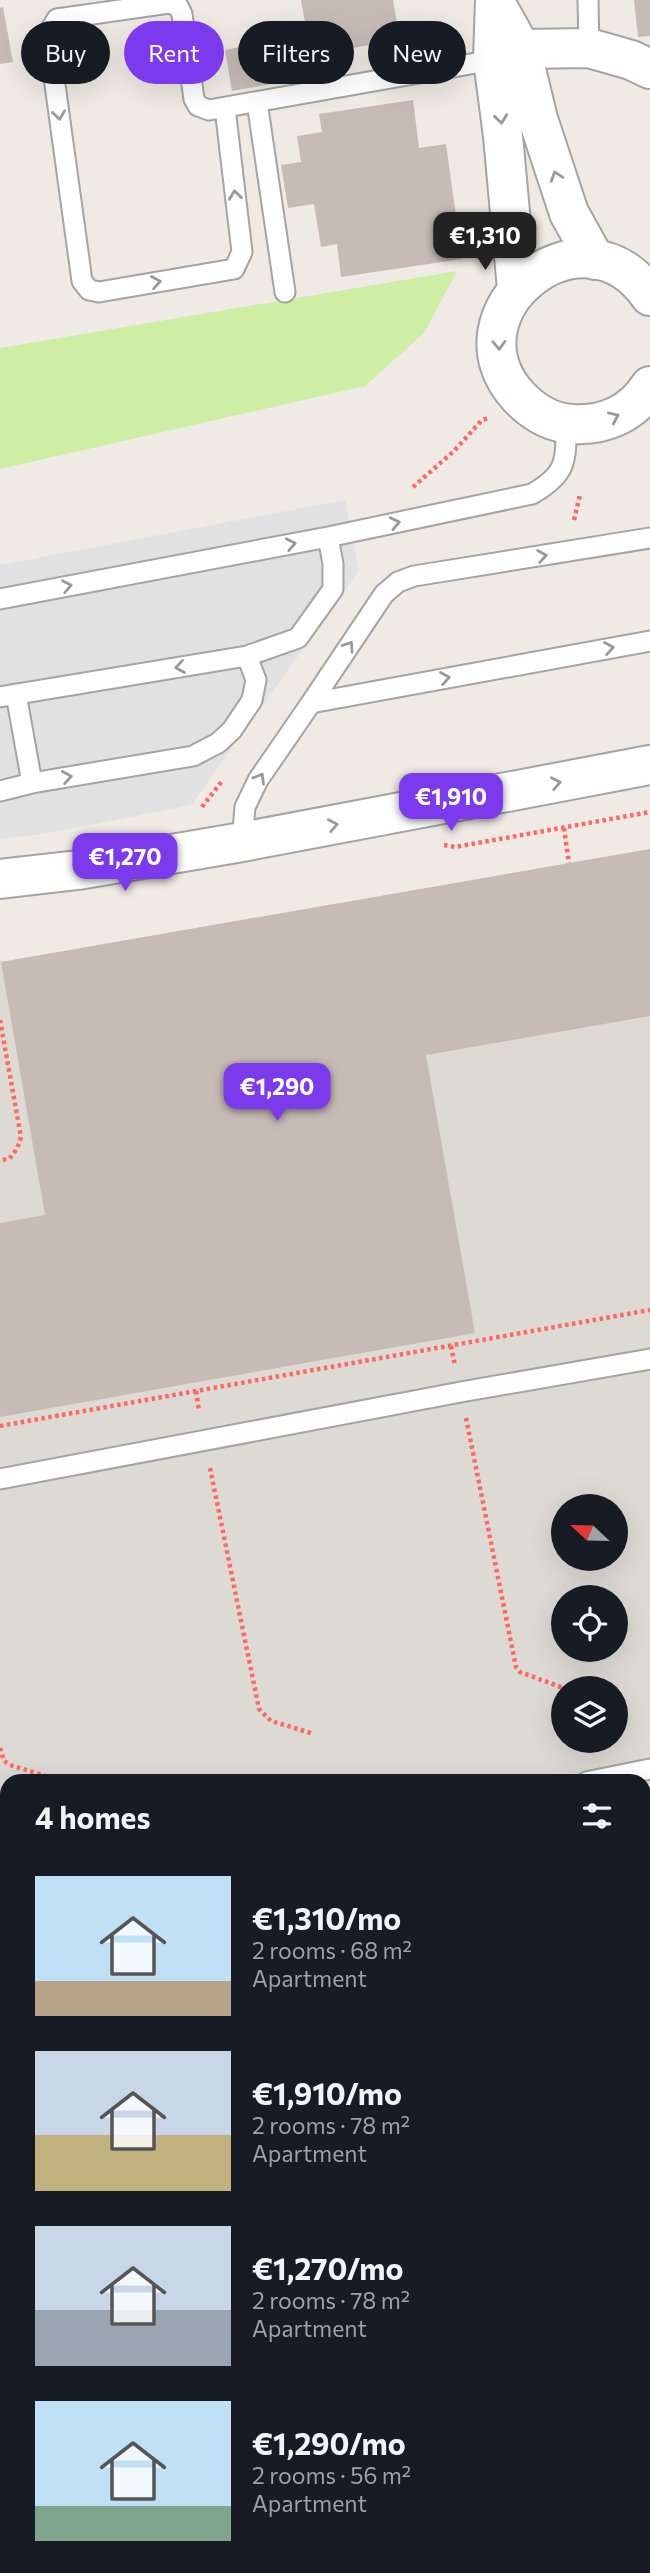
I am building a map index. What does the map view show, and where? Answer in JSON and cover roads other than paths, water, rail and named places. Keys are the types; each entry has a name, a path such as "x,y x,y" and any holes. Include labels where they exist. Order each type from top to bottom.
{"street":[{"path":"495,1 507,55 538,119 569,213 595,260"},
{"path":"507,55 589,48 631,60 650,69"},
{"path":"507,55 503,136 517,289"},
{"path":"650,295 634,278 615,266 595,260 573,259 552,264 533,274 517,289 505,307 497,349 513,390 528,406 546,418 566,424 587,425 609,421 627,411 643,397 650,386"},
{"path":"0,879 78,870 242,842 650,765"}],"lane":[{"path":"588,0 589,48"},
{"path":"225,108 242,253 234,269 99,292 89,290 82,281 48,34 57,19 169,3 178,6 182,14 194,99 198,106 209,110 507,55"},
{"path":"257,102 285,292"},
{"path":"0,599 532,495 551,483 566,460 566,424"},
{"path":"32,783 8,695 247,656 298,638 333,589 333,564 328,537"},
{"path":"242,842 245,807 253,789 384,594 398,582 414,576 650,538"},
{"path":"311,703 650,641"},
{"path":"0,791 32,783 193,756 218,743 232,730 252,700 256,680 247,656"},
{"path":"0,1479 650,1359"},
{"path":"625,1774 650,1769"}]}
